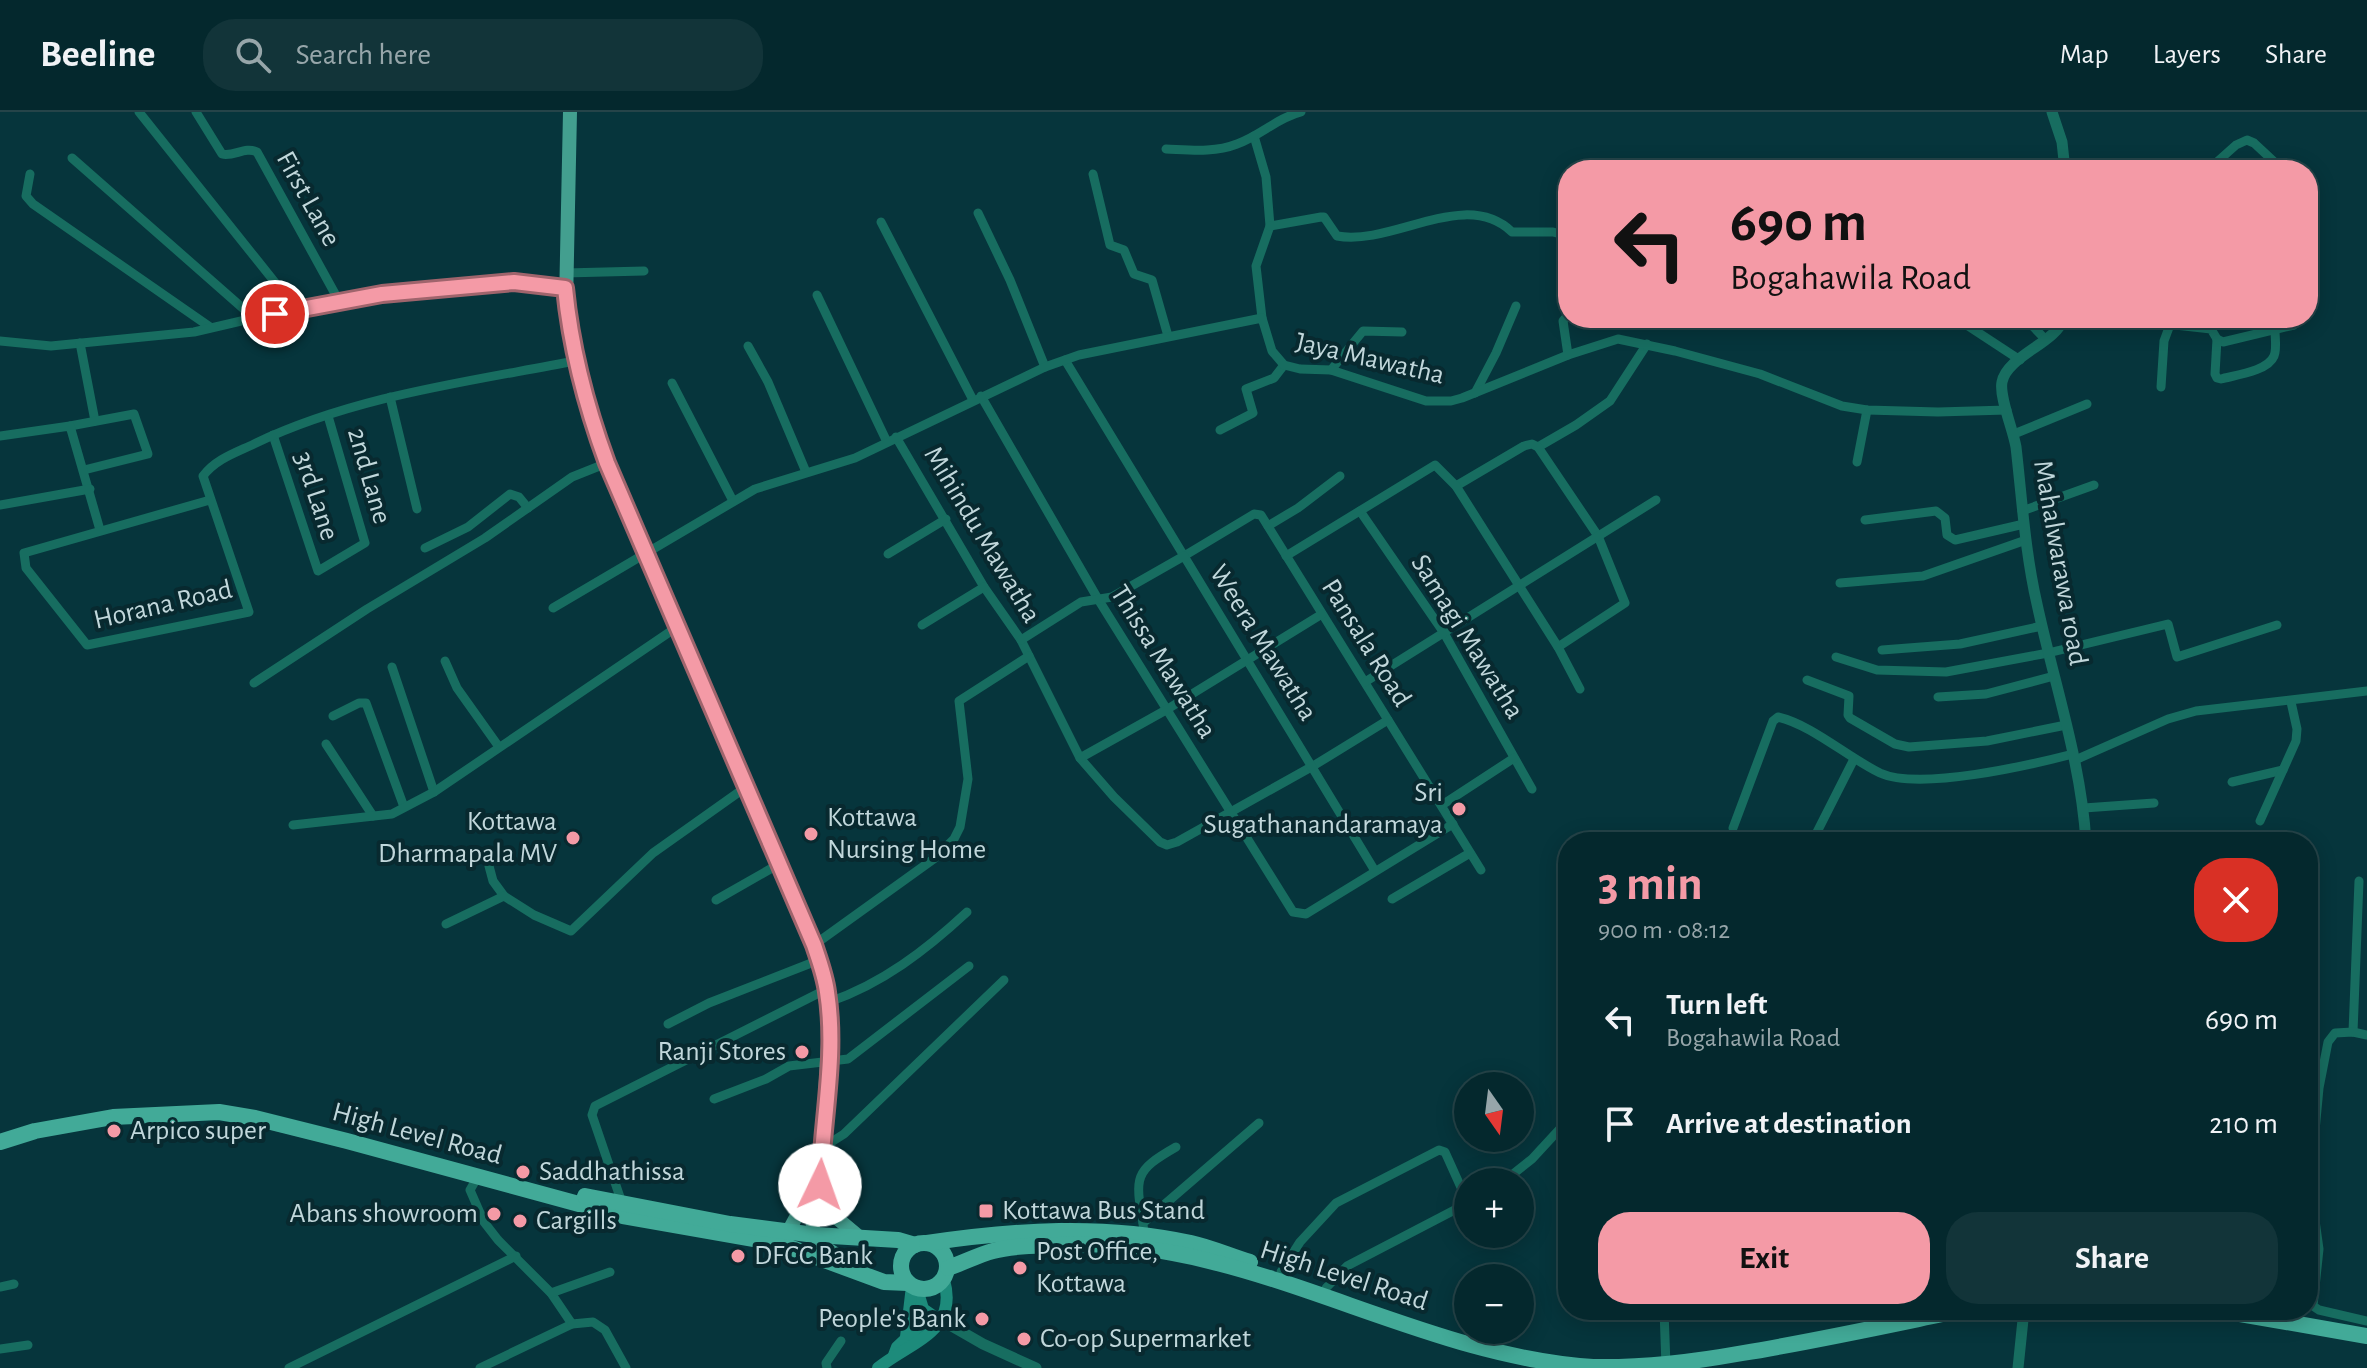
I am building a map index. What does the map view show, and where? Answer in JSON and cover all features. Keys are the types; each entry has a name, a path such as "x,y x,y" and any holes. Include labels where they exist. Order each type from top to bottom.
{"highway":[{"name":"High Level Road","path":"0,1135 112,1111 177,1106 232,1108 349,1135 537,1186 730,1224 788,1232 921,1244 971,1235 1143,1229 1281,1272 1410,1318 1527,1350 1593,1360 1665,1363 1879,1320"},
{"name":"High Level Road","path":"0,1142 34,1128 113,1117 219,1112 317,1133 635,1219 781,1244 884,1282 912,1286"},
{"path":"921,1244 940,1249 945,1254 946,1274 932,1288 912,1286 903,1277 901,1262 909,1249 921,1244"},
{"name":"High Level Road","path":"946,1274 990,1251 1012,1247 1101,1244 1156,1248 1309,1289 1408,1325 1495,1349 1541,1360 1593,1367 1665,1363 1793,1345 1914,1320"},
{"path":"2275,1320 2367,1336"},
{"path":"2318,1320 2367,1328"}],"main road":[{"path":"570,112 565,281 575,361 589,414 607,463 819,960 828,996 829,1063 812,1225 815,1235 829,1250 849,1260 864,1273"},
{"path":"788,1232 806,1199 816,1190"},
{"path":"816,1190 832,1214 863,1240"},
{"path":"878,1368 906,1350 937,1318 948,1298 946,1274"},
{"path":"912,1286 923,1309 937,1318"},
{"path":"906,1337 912,1286"},
{"path":"894,1355 906,1337 937,1318"}],"street":[{"path":"139,112 297,310"},
{"name":"First Lane","path":"196,112 222,154 251,149 257,152 339,301"},
{"path":"1166,149 1209,151 1237,144 1301,112"},
{"path":"2052,112 2062,142 2064,160"},
{"path":"1254,136 1266,177 1270,226 1256,266 1262,318"},
{"path":"2219,160 2247,140 2272,160"},
{"path":"72,158 254,318"},
{"path":"30,174 26,196 33,204 210,327"},
{"path":"1093,174 1110,245 1126,253 1134,274 1152,280 1168,336"},
{"path":"978,213 1010,280 1045,367"},
{"path":"1270,226 1324,217 1337,236 1354,237 1399,231 1445,216 1464,215 1496,219 1512,232 1558,233"},
{"name":"Thissa Mawatha","path":"881,222 977,398 1290,908 1299,914 1306,914 1453,824"},
{"path":"0,341 51,346 194,332 382,294 514,282 565,281 644,271"},
{"name":"Mihindu Mawatha","path":"817,295 891,439 946,519 984,587 1021,640 1080,758 1114,797 1160,842 1167,845 1230,812"},
{"path":"1475,393 1516,306"},
{"name":"Jaya Mawatha","path":"553,608 755,489 855,458 1045,367 1168,336 1262,318 1272,351 1284,365 1331,370 1426,401 1451,401 1475,393 1611,339 1647,344 1760,374 1830,402 1867,410 2007,410"},
{"path":"1564,328 1568,355"},
{"path":"1971,328 2020,360"},
{"path":"2035,328 2045,339"},
{"name":"Mahalwarawa road","path":"2057,328 2006,372 2002,380 2014,434 2026,540 2042,626 2074,757 2085,832"},
{"path":"2161,387 2168,328"},
{"path":"2202,328 2211,329 2223,342 2283,328"},
{"path":"2217,339 2215,374 2221,379 2267,365 2276,351 2275,330"},
{"path":"1331,370 1363,331 1402,332"},
{"path":"80,343 95,421"},
{"path":"1538,447 1610,401 1647,344"},
{"path":"748,346 768,382 806,472"},
{"path":"1065,360 1184,556 1254,514 1261,515 1268,526 1340,476"},
{"name":"Horana Road","path":"210,500 24,553 26,568 87,645 249,612 203,476 213,463 273,435 390,397 575,361"},
{"path":"1220,430 1253,413 1246,389 1274,378 1284,365"},
{"path":"672,383 733,501"},
{"path":"390,397 417,509"},
{"path":"2014,434 2087,404"},
{"path":"1857,462 1867,410"},
{"path":"0,436 134,414 148,454 84,470"},
{"name":"2nd Lane","path":"318,571 365,543 328,416"},
{"path":"70,426 100,530"},
{"name":"3rd Lane","path":"273,435 318,571"},
{"path":"1456,486 1532,444 1538,447 1598,536 1625,603 1558,647"},
{"path":"254,683 367,609 485,538 572,477 607,463"},
{"path":"1286,556 1435,465 1456,486 1558,647 1580,689"},
{"path":"2022,511 2094,485"},
{"path":"0,505 90,489"},
{"path":"425,548 468,527 510,494 519,497 528,508"},
{"path":"1365,682 1656,500"},
{"name":"Samagi Mawatha","path":"1360,511 1444,633 1532,789"},
{"path":"1865,520 1936,511 1945,518 1947,535 1955,540 2024,524"},
{"path":"888,554 946,519"},
{"name":"Pansala Road","path":"1268,526 1481,870"},
{"path":"1840,583 1923,576 2026,540"},
{"name":"Weera Mawatha","path":"1021,640 1081,602 1112,597 1184,556 1375,871"},
{"path":"922,625 984,587"},
{"path":"1080,758 1166,710 1322,614"},
{"path":"1836,657 1877,670 1946,672 2048,653 2168,624 2177,657 2277,625"},
{"path":"1882,650 1960,644 2042,626"},
{"path":"293,825 392,814 434,792 677,627"},
{"path":"814,945 935,858 954,839 960,827 968,779 959,701 1029,656"},
{"path":"445,661 457,688 499,747"},
{"path":"392,667 434,792"},
{"path":"1938,697 1986,694 2054,676"},
{"path":"1807,680 1849,696 1850,718 1895,744 1909,747 1987,741 2066,725"},
{"path":"1733,828 1776,718 1805,729 1884,774 1934,778 2074,757 2181,715 2367,691"},
{"path":"2260,821 2297,735 2291,702"},
{"path":"333,716 359,703 366,703 404,807"},
{"path":"1230,812 1388,720"},
{"path":"326,744 373,816"},
{"path":"1442,805 1514,758"},
{"path":"1817,832 1854,759"},
{"path":"2232,782 2283,770"},
{"path":"489,866 493,881 504,896 534,915 571,931 653,853 746,787"},
{"path":"2084,808 2154,803"},
{"path":"1392,899 1470,853"},
{"path":"716,900 779,864"},
{"path":"2353,1032 2359,881"},
{"path":"446,924 504,896"},
{"path":"622,1203 592,1115 595,1106 828,996 857,993 913,958 967,912"},
{"path":"668,1024 709,1003 819,960"},
{"path":"714,1099 766,1079 789,1066 848,1059 969,966"},
{"path":"821,1149 844,1134 1004,980"},
{"path":"2318,1099 2328,1042 2335,1033 2367,1035"},
{"path":"1143,1229 1259,1123"},
{"path":"1521,1168 1558,1131"},
{"path":"1143,1229 1137,1188 1139,1179 1151,1162 1176,1147"},
{"path":"1281,1272 1300,1242 1336,1203 1439,1150 1445,1152 1454,1172"},
{"path":"477,1178 470,1190 484,1222 551,1293 572,1324"},
{"path":"1326,1288 1347,1266 1454,1210"},
{"path":"289,1368 516,1256"},
{"path":"551,1293 610,1272"},
{"path":"0,1287 14,1284"},
{"path":"2318,1309 2367,1321"},
{"path":"937,1318 983,1344 1036,1368"},
{"path":"1664,1320 1665,1363"},
{"path":"2018,1368 2023,1320"},
{"path":"480,1368 572,1324 593,1322 605,1330 626,1368"},
{"path":"827,1368 826,1363 841,1341"},
{"path":"0,1349 28,1345"}],"place":[{"name":"Sri Sugathanandaramaya","path":"1459,809"},
{"name":"Kottawa Nursing Home","path":"811,834"},
{"name":"Kottawa Dharmapala MV","path":"573,838"},
{"name":"Ranji Stores","path":"802,1052"},
{"name":"Arpico super","path":"114,1131"},
{"name":"Saddhathissa","path":"523,1172"},
{"name":"Kottawa Bus Stand","path":"986,1211"},
{"name":"Abans showroom","path":"494,1214"},
{"name":"Cargills","path":"520,1221"},
{"name":"DFCC Bank","path":"738,1256"},
{"name":"Post Office, Kottawa","path":"1020,1268"},
{"name":"People's Bank","path":"982,1319"},
{"name":"Co-op Supermarket","path":"1024,1339"}],"route":[{"path":"275,314 382,294 514,282 565,288 569,330 581,386 607,463 814,945 824,976 829,1002 829,1063 820,1185"}]}
